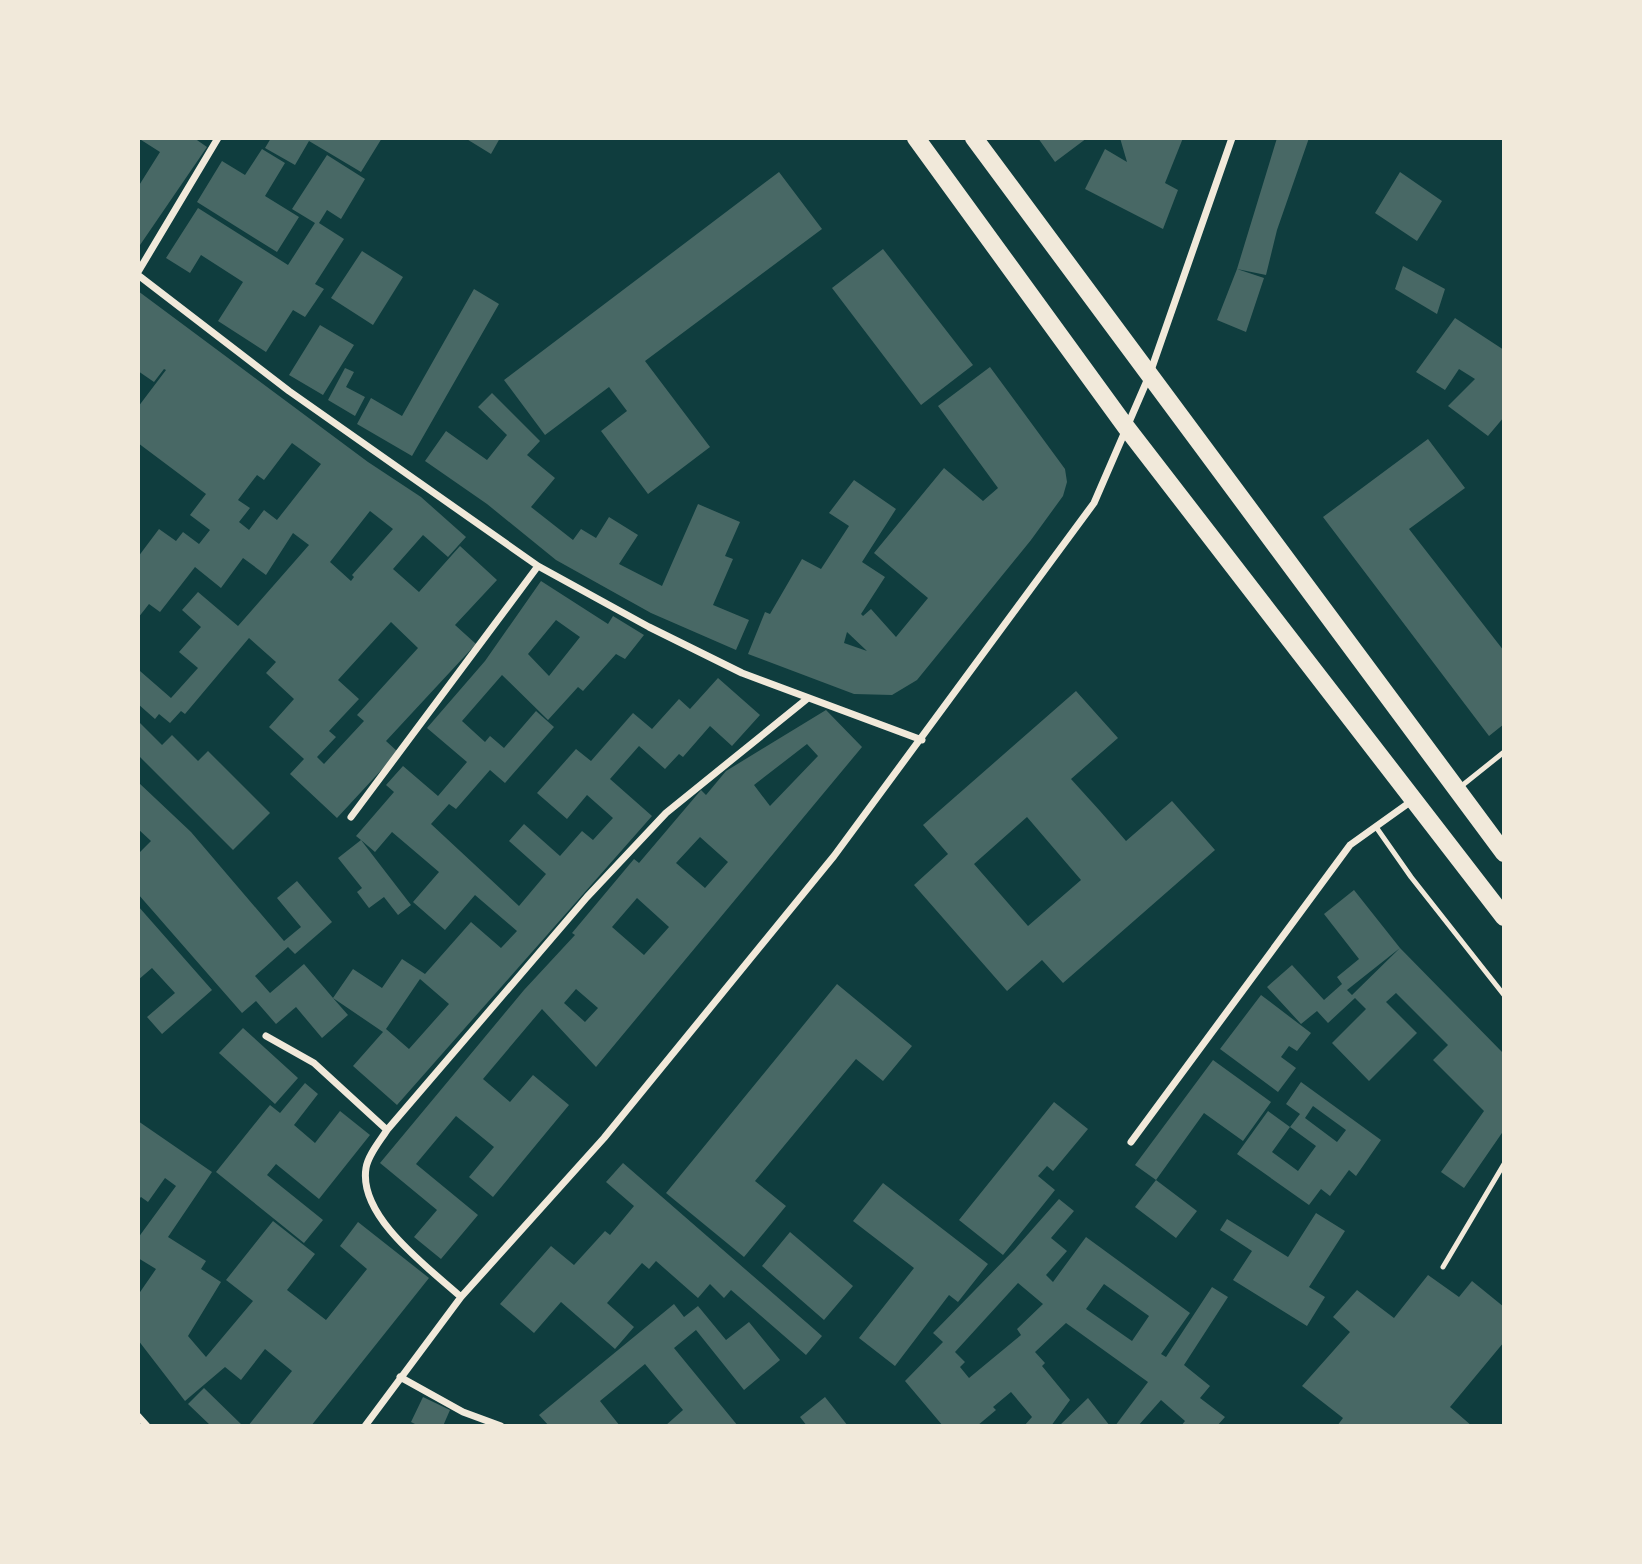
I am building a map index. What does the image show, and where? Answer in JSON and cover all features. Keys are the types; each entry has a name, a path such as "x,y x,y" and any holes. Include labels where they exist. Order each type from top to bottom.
{"main road":[{"path":"916,138 1126,427 1504,917"},
{"path":"974,138 1504,853"}],"street":[{"path":"218,138 138,274 289,391 538,566 649,627 742,673 922,740"},
{"path":"365,1426 461,1297 604,1138 834,856 1094,503 1149,376 1233,138"},
{"path":"351,817 538,566"},
{"path":"461,1297 397,1240 365,1184 367,1164 387,1130 587,897 666,813 807,698"},
{"path":"1131,1142 1350,845 1414,799"},
{"path":"266,1036 314,1063 387,1130"},
{"path":"400,1377 463,1412 501,1426"},
{"path":"138,1416 147,1426"}],"lane":[{"path":"1457,789 1504,752"},
{"path":"1376,827 1411,877 1504,995"},
{"path":"1443,1267 1504,1164"}],"building":[{"path":"138,138 194,138 207,147 138,248 138,187 160,152"},
{"path":"271,138 382,138 361,172 309,141 295,165 265,148"},
{"path":"465,138 500,138 491,154"},
{"path":"1038,138 1087,138 1055,162"},
{"path":"1120,138 1183,138 1165,183 1178,190 1163,229 1085,189 1105,149 1127,162"},
{"path":"1277,138 1309,138 1277,230 1266,275 1237,269"},
{"path":"262,149 285,163 265,196 299,217 277,252 197,202 222,161 245,175"},
{"path":"327,155 365,179 341,219 327,210 319,223 344,239 315,284 324,289 305,317 293,310 266,352 218,321 243,282 201,255 190,273 166,258 198,208 288,265 315,223 292,209"},
{"path":"779,172 822,229 645,361 710,447 648,494 601,431 627,411 609,387 545,435 504,380"},
{"path":"1400,172 1442,201 1417,241 1375,213"},
{"path":"883,249 973,365 921,405 832,288"},
{"path":"362,251 403,277 373,325 331,298"},
{"path":"1403,266 1445,289 1437,314 1395,289"},
{"path":"1237,269 1264,278 1246,332 1217,320"},
{"path":"474,289 499,304 412,456 357,424 371,398 402,416"},
{"path":"138,291 368,462 421,497 466,537 448,557 423,535 393,569 419,592 460,546 497,580 455,625 476,644 386,741 398,752 337,818 290,774 304,759 269,727 294,699 266,673 276,662 249,638 185,714 181,711 170,723 159,714 155,719 138,704 140,671 171,698 198,668 179,652 201,627 182,610 198,592 238,626 309,545 293,533 266,575 243,558 221,588 195,567 160,612 149,604 138,618 138,557 159,529 176,541 183,532 199,544 210,530 190,515 206,494 138,443 138,407 166,370 164,369 154,382 138,371","holes":["292,443 321,464 277,520 264,510 249,530 239,522 250,508 238,500 257,475 264,480","370,511 393,529 352,575 354,577 351,581 330,562","391,622 418,648 357,715 364,721 324,764 317,757 336,737 329,731 359,699 338,680"]},
{"path":"1455,318 1504,350 1504,417 1488,436 1448,406 1475,379 1459,369 1445,390 1416,372"},
{"path":"320,325 354,345 323,395 289,375"},
{"path":"990,367 1065,469 1067,482 1063,496 1031,540 917,680 892,695 854,694 748,654 765,612 770,614 802,559 821,569 849,526 829,513 854,480 896,509 862,562 885,577 861,614 863,616 871,609 896,637 928,598 874,553 944,468 983,501 998,488 938,406","holes":["847,632 867,651 844,643"]},
{"path":"345,368 354,372 346,387 365,397 355,416 328,400"},
{"path":"492,393 540,441 527,455 555,478 531,507 573,540 581,529 596,538 609,517 638,535 619,564 662,586 698,504 740,522 725,556 733,559 713,605 749,620 736,650 651,613 556,560 487,504 425,461 446,431 487,460 507,435 478,407"},
{"path":"1428,439 1465,488 1409,529 1504,651 1504,724 1489,736 1323,517"},
{"path":"541,581 608,624 613,616 644,635 625,659 616,654 583,691 578,687 548,720 502,675 462,721 485,742 490,736 504,748 536,711 554,727 505,783 490,770 456,809 449,804 431,824 519,906 546,874 509,841 524,824 560,856 582,831 593,840 613,818 587,795 567,819 537,793 576,749 591,761 633,713 652,729 679,699 690,709 718,678 760,715 732,746 710,726 683,757 679,754 665,769 639,746 610,779 652,816 397,1105 353,1066 383,1032 333,998 353,969 382,988 402,959 425,974 471,922 501,948 517,931 475,895 445,930 413,902 439,872 392,832 375,852 356,836 394,792 386,785 403,766 438,796 467,762 427,728 485,661","holes":["556,620 580,637 549,676 528,654","420,979 449,1004 409,1049 386,1029"]},
{"path":"1076,691 1118,738 1071,779 1126,841 1172,801 1215,850 1063,983 1042,960 1007,991 914,885 948,854 923,825","holes":["1027,817 1081,880 1028,926 974,864"]},
{"path":"826,710 862,747 596,1067 542,1009 483,1079 510,1102 533,1075 569,1105 493,1197 469,1177 494,1147 456,1116 416,1164 478,1215 441,1259 414,1237 437,1210 380,1163 524,990 575,935 572,933 634,859 639,863 701,790 706,795 726,771","holes":["807,744 818,756 770,806 754,785","700,837 728,862 705,888 676,863","637,898 669,927 644,955 612,927","576,989 598,1008 585,1022 564,1003"]},
{"path":"138,721 162,745 172,735 198,761 208,751 270,813 233,850 138,755"},
{"path":"138,782 191,832 284,941 301,927 277,898 297,881 332,922 295,954 288,947 255,976 270,993 304,964 348,1015 322,1038 296,1007 276,1024 256,1001 242,1013 138,894 138,854 151,841 138,829"},
{"path":"361,840 411,905 398,915 384,897 369,908 357,892 362,888 338,858"},
{"path":"1354,890 1400,948 1504,1054 1504,1130 1464,1188 1441,1172 1484,1111 1433,1060 1448,1045 1396,993 1386,1002 1417,1033 1369,1081 1332,1043 1366,1009 1355,998 1328,1023 1317,1011 1301,1024 1267,987 1292,965 1324,1000 1342,984 1337,977 1359,959 1324,914","holes":["1400,948 1352,995 1347,990"]},
{"path":"138,906 212,990 162,1034 147,1017 175,993 152,968 138,980"},
{"path":"837,984 912,1046 883,1081 856,1059 755,1181 786,1206 744,1257 666,1193"},
{"path":"1261,995 1311,1033 1297,1051 1289,1046 1281,1057 1296,1068 1278,1092 1220,1049"},
{"path":"243,1028 298,1078 275,1104 219,1053"},
{"path":"1213,1060 1271,1102 1243,1141 1204,1113 1156,1180 1135,1165"},
{"path":"1301,1082 1381,1140 1356,1176 1349,1170 1330,1196 1321,1189 1309,1205 1237,1154 1268,1111 1290,1127 1300,1114 1286,1104","holes":["1313,1106 1346,1130 1337,1142 1305,1118","1290,1127 1316,1146 1298,1171 1272,1152"]},
{"path":"305,1083 318,1094 294,1125 315,1143 340,1111 370,1135 319,1199 276,1164 267,1175 323,1220 304,1243 216,1172 270,1105 280,1113"},
{"path":"1054,1102 1088,1129 1053,1171 1047,1166 1038,1176 1055,1190 1003,1255 959,1220"},
{"path":"138,1121 212,1172 168,1237 206,1261 201,1269 221,1282 188,1336 206,1357 253,1301 226,1280 273,1221 315,1254 287,1290 326,1320 367,1269 340,1246 358,1222 429,1278 311,1426 248,1426 292,1371 265,1349 241,1380 225,1367 185,1401 138,1340 138,1295 156,1269 138,1258 138,1238 176,1186 165,1178 148,1202 141,1197 138,1200"},
{"path":"623,1163 822,1336 806,1355 731,1290 724,1298 710,1284 698,1298 656,1261 649,1269 642,1263 607,1303 634,1327 615,1349 561,1302 534,1333 500,1304 551,1246 574,1265 605,1231 610,1235 634,1206 606,1182"},
{"path":"1156,1180 1197,1211 1176,1238 1135,1207"},
{"path":"883,1183 988,1264 958,1302 949,1295 895,1366 859,1338 914,1268 853,1221"},
{"path":"1059,1199 1074,1211 1051,1238 1067,1251 1046,1275 1053,1282 1086,1237 1190,1313 1161,1354 1166,1357 1212,1287 1228,1297 1184,1365 1210,1386 1200,1398 1225,1417 1217,1426 1181,1426 1185,1421 1161,1400 1138,1426 1115,1426 1148,1382 1066,1323 1035,1352 1045,1363 1042,1366 1070,1400 1051,1426 1024,1426 1032,1417 1011,1392 993,1407 996,1410 977,1426 943,1426 905,1381 943,1342 933,1333 1015,1249","holes":["1018,1283 1043,1304 1017,1329 1021,1335 969,1378 960,1367 965,1362 955,1352","1104,1284 1149,1316 1132,1341 1086,1309"]},
{"path":"1316,1213 1345,1231 1309,1287 1325,1297 1307,1326 1233,1280 1252,1251 1220,1230 1227,1219 1288,1257"},
{"path":"790,1232 853,1286 824,1320 762,1266"},
{"path":"1428,1275 1459,1297 1472,1281 1504,1307 1504,1342 1450,1407 1472,1426 1337,1426 1343,1418 1302,1386 1350,1332 1333,1317 1357,1290 1394,1318"},
{"path":"674,1304 684,1317 698,1306 726,1340 749,1322 780,1360 744,1390 696,1330 674,1348 738,1426 665,1426 683,1410 645,1364 600,1401 620,1426 549,1426 539,1415"},
{"path":"204,1388 243,1426 211,1426 188,1404"},
{"path":"423,1397 450,1410 443,1426 419,1426 411,1422"},
{"path":"825,1397 848,1426 807,1426 800,1417"},
{"path":"1088,1398 1110,1426 1059,1426"}]}
